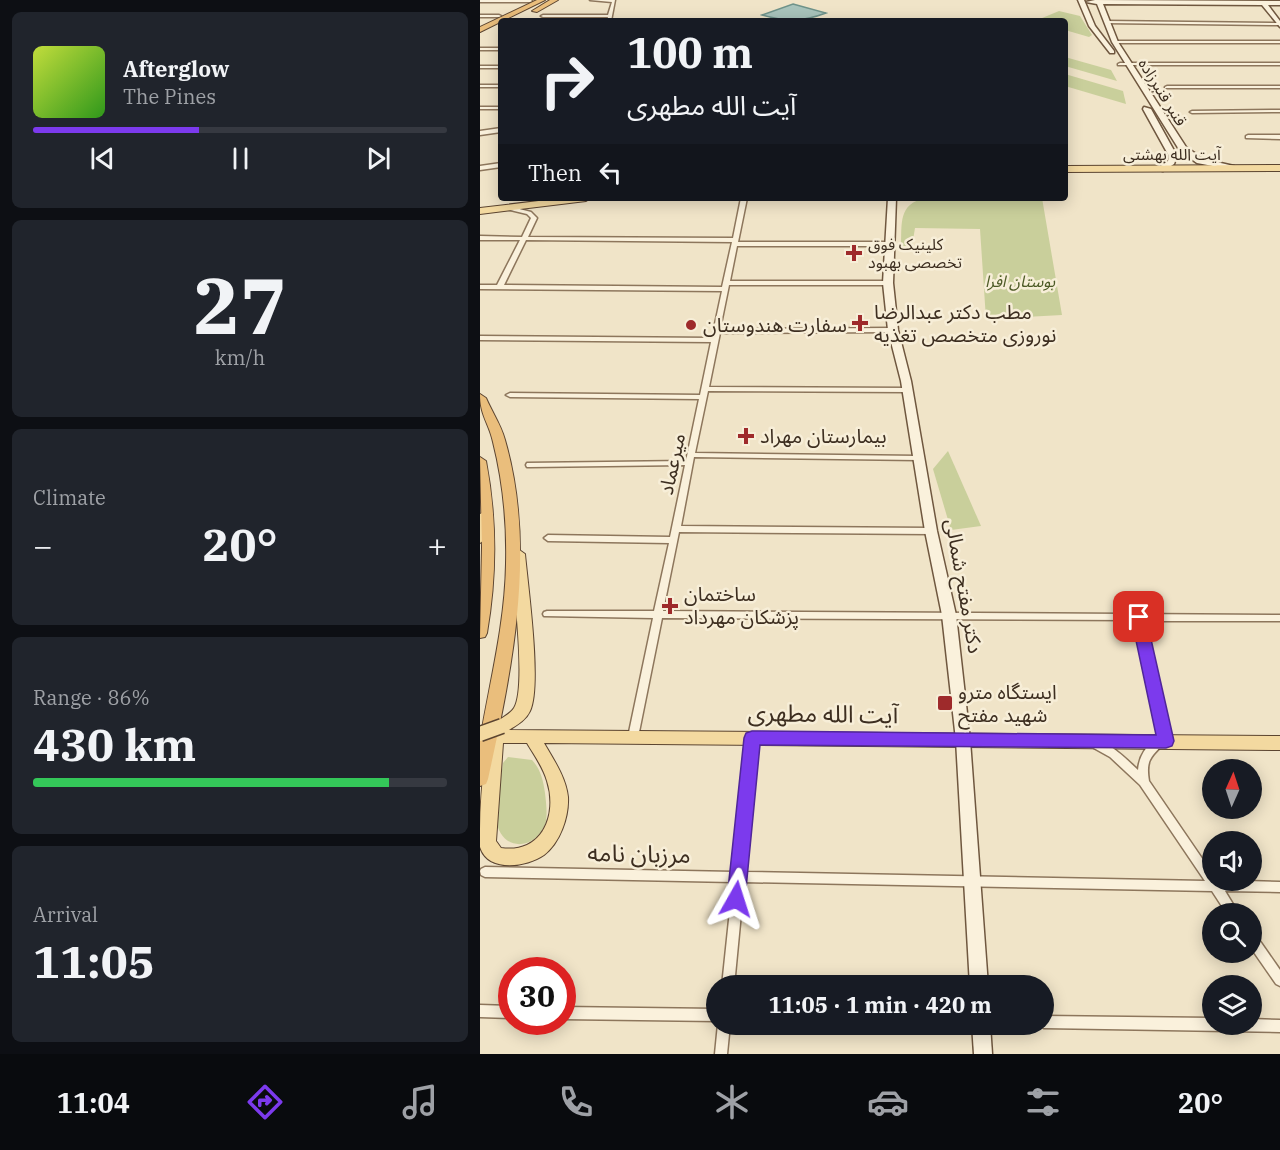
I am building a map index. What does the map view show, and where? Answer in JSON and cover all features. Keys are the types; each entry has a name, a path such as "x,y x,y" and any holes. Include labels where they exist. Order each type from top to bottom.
{"highway":[{"path":"505,18 542,0"},
{"path":"520,18 555,0"},
{"path":"480,30 498,21"},
{"path":"480,36 498,28"},
{"path":"480,398 498,438 510,486 513,585 499,693 480,779"},
{"path":"480,461 487,491 487,578 480,633"}],"main road":[{"path":"1081,0 1092,26 1112,52"},
{"path":"1090,2 1193,1 1272,4"},
{"name":"قنبر قنبرزاده","path":"1090,2 1112,52 1124,64 1183,149 1200,161 1232,169"},
{"path":"1099,2 1272,4"},
{"name":"قنبر قنبرزاده","path":"1099,2 1124,64 1172,151 1171,162 1160,169"},
{"path":"1272,4 1280,15"},
{"path":"1272,4 1280,24"},
{"name":"آیت الله بهشتی","path":"1068,169 1280,168"},
{"path":"480,211 512,209 548,201"},
{"name":"دکتر مفتح شمالی","path":"892,201 888,283 893,330 908,390 918,458 949,615 963,740 978,975"},
{"path":"501,731 523,709 528,669 510,486"},
{"path":"480,538 487,510"},
{"path":"499,693 487,825 488,843 491,849 496,855 505,858 518,858 538,850 551,835 558,814 556,783 532,736"},
{"name":"آیت الله مطهری","path":"480,735 501,731 532,736 1280,742"},
{"path":"982,1035 983,1054"}],"street":[{"path":"592,0 615,2 610,18"},
{"path":"480,1 530,1"},
{"path":"480,16 499,16"},
{"path":"543,16 588,18"},
{"path":"1106,22 1280,24"},
{"path":"1115,42 1280,42"},
{"path":"480,49 498,49"},
{"path":"1124,64 1280,64"},
{"path":"480,67 498,67"},
{"path":"480,86 498,86"},
{"path":"1167,87 1280,87"},
{"path":"480,108 498,108"},
{"path":"1192,112 1280,111"},
{"path":"480,133 498,130"},
{"path":"1248,137 1280,137"},
{"path":"480,168 498,165"},
{"name":"میرعماد","path":"633,737 743,201"},
{"path":"499,288 534,216 512,209"},
{"path":"480,238 889,244"},
{"path":"480,287 888,283"},
{"path":"480,338 893,330"},
{"path":"510,395 908,390"},
{"path":"530,465 690,459 918,458"},
{"path":"676,529 932,531"},
{"path":"548,538 674,540"},
{"path":"547,614 1280,618"},
{"path":"1139,617 1163,741 1148,751 1142,761 1144,782"},
{"path":"729,975 752,738"},
{"path":"1088,741 1114,754 1144,782 1202,867"},
{"name":"مرزبان نامه","path":"485,872 1202,886"},
{"name":"مرزبان نامه","path":"1262,887 1280,887"},
{"path":"1262,954 1280,980"},
{"path":"480,1011 498,1012"},
{"path":"576,1013 706,1016"},
{"path":"1054,1022 1202,1024"},
{"path":"1262,1025 1280,1026"},
{"path":"721,1054 723,1035"}],"green space":[{"path":"1059,11 1080,16 1092,35 1089,37 1068,31 1068,18 1042,18"},
{"path":"1068,58 1111,70 1117,81 1068,67"},
{"path":"1068,75 1123,91 1126,104 1068,87"},
{"name":"بوستان افرا","path":"916,201 1043,201 1062,315 986,319 980,229 915,228 912,246 901,246 903,216 910,205"},
{"path":"948,451 981,526 951,530 933,469"},
{"path":"508,757 532,760 540,771 545,793 545,825 539,834 525,844 509,842 498,829 497,798 503,763"}],"water":[{"path":"793,4 826,13 809,18 775,18 762,15"}],"place":[{"name":"کلینیک فوق تخصصی بهبود","path":"854,253"},
{"name":"مطب دکتر عبدالرضا نوروزی متخصص تغذیه","path":"860,323"},
{"name":"سفارت هندوستان","path":"691,325"},
{"name":"بیمارستان مهراد","path":"746,436"},
{"name":"ساختمان پزشکان مهرداد","path":"670,606"},
{"name":"ایستگاه مترو شهید مفتح","path":"945,703"}],"route":[{"path":"736,899 752,738 1166,741 1139,617"}]}
